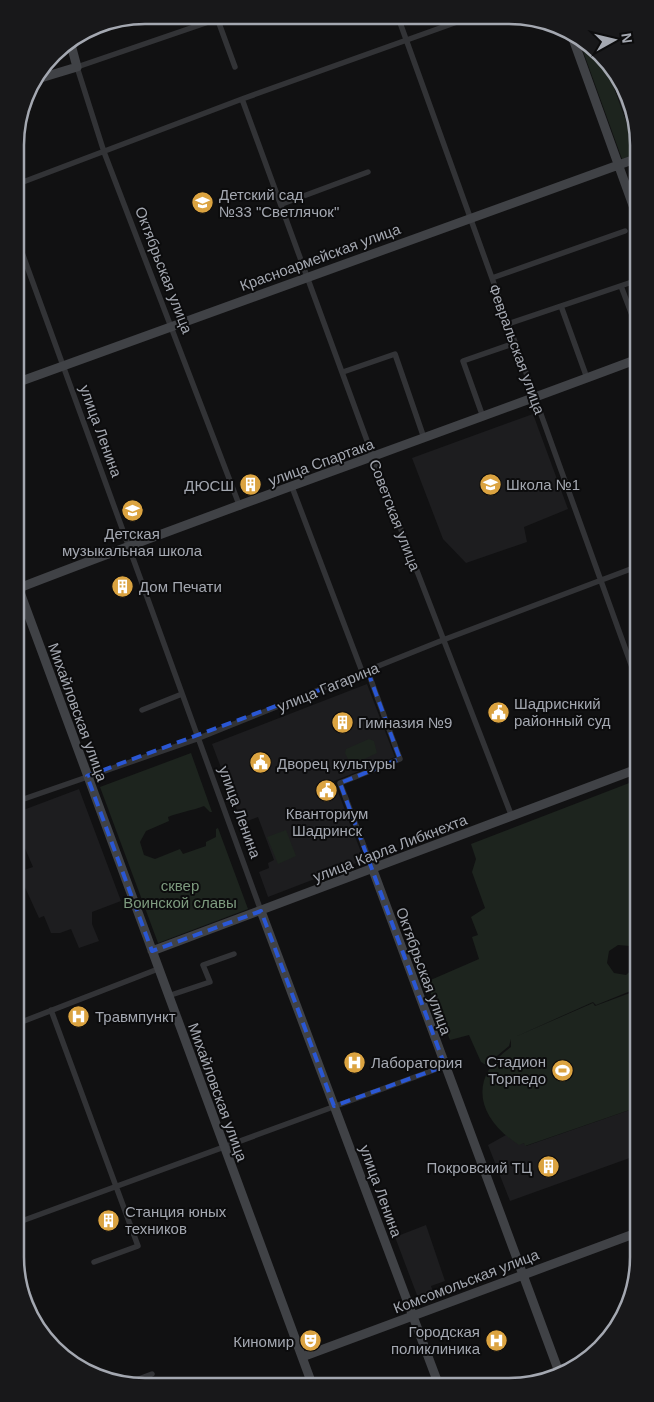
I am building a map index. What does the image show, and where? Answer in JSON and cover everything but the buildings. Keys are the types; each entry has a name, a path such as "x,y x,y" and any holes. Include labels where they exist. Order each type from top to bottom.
{"street":[{"path":"45,77 197,24"},
{"path":"220,24 235,67"},
{"name":"Февральская улица","path":"401,24 630,662"},
{"path":"24,182 242,99 452,24"},
{"path":"575,43 630,197"},
{"name":"Октябрьская улица","path":"72,48 104,152 240,507"},
{"name":"Советская улица","path":"242,99 309,276 373,457 512,817"},
{"name":"Красноармейская улица","path":"24,380 630,161"},
{"path":"282,204 368,172"},
{"path":"492,278 625,231"},
{"name":"улица Ленина","path":"24,265 261,911 436,1378"},
{"path":"508,324 630,282"},
{"path":"621,286 630,310"},
{"path":"561,306 587,378"},
{"path":"483,417 463,361 515,343"},
{"path":"343,372 395,354 424,438"},
{"name":"улица Спартака","path":"24,585 240,507 630,362"},
{"name":"Октябрьская улица","path":"292,487 400,759 340,783 557,1368"},
{"name":"улица Гагарина","path":"24,799 198,738 365,673 443,640 630,568"},
{"name":"Михайловская улица","path":"24,603 310,1378"},
{"path":"142,710 182,694"},
{"name":"улица Карла Либкнехта","path":"152,951 373,870 630,772"},
{"path":"168,996 210,982 203,965 234,954"},
{"path":"24,1021 158,969"},
{"path":"51,1010 138,1246 94,1262"},
{"path":"24,1220 445,1066"},
{"name":"Комсомольская улица","path":"302,1357 630,1235"},
{"path":"141,1378 152,1374"}],"highlighted area":[{"path":"368,672 400,759 340,783 445,1066 334,1106 261,911 152,951 87,776"}],"shaded area":[{"name":"Школа №1","path":"533,414 568,509 524,527 527,542 466,563 443,539 412,458"},
{"path":"367,684 395,757 334,781 364,860 268,897 259,872 269,868 268,863 274,860 258,817 242,823 212,744"},
{"path":"79,789 121,901 92,912 92,924 99,941 79,948 71,929 60,933 51,933 44,916 39,918 24,885 24,870 33,867 24,846 24,810"},
{"path":"630,1110 630,1158 510,1201 488,1145 506,1135 519,1144 524,1143 526,1146"},
{"path":"426,1225 445,1281 431,1286 435,1297 420,1303 395,1237"}],"green space":[{"path":"582,49 589,54 589,65 600,65 611,80 629,129 630,156 622,159"},
{"path":"369,739 374,741 377,753 354,764 350,763 345,753 346,749"},
{"name":"сквер Воинской славы","path":"191,753 212,812 204,806 168,817 169,821 146,831 140,842 144,855 155,859 180,849 183,854 206,846 206,842 216,837 216,829 218,828 248,909 158,943 100,787"},
{"path":"630,783 630,946 618,945 609,951 607,963 614,973 626,975 630,971 630,991 596,1005 593,1002 515,1037 593,1003 595,1006 630,993 630,1110 525,1146 524,1143 519,1145 505,1134 494,1123 486,1110 483,1098 483,1085 488,1072 497,1059 511,1047 511,1039 509,1046 486,1065 481,1062 469,1035 450,1040 426,982 479,959 472,937 478,935 471,917 485,908 472,872 476,859 471,844"},
{"path":"286,830 296,856 278,864 267,837"}],"place":[{"name":"Детский сад №33 \"Светлячок\"","path":"203,203"},
{"name":"Школа №1","path":"490,484"},
{"name":"ДЮСШ","path":"250,485"},
{"name":"Детская музыкальная школа","path":"132,510"},
{"name":"Дом Печати","path":"123,586"},
{"name":"Шадриснкий районный суд","path":"498,712"},
{"name":"Гимназия №9","path":"342,722"},
{"name":"Дворец культуры","path":"261,763"},
{"name":"Кванториум Шадринск","path":"327,790"},
{"name":"Травмпункт","path":"79,1016"},
{"name":"Лаборатория","path":"355,1062"},
{"name":"Стадион Торпедо","path":"562,1070"},
{"name":"Покровский ТЦ","path":"548,1167"},
{"name":"Станция юных техников","path":"109,1220"},
{"name":"Городская поликлиника","path":"496,1340"},
{"name":"Киномир","path":"310,1341"}]}
